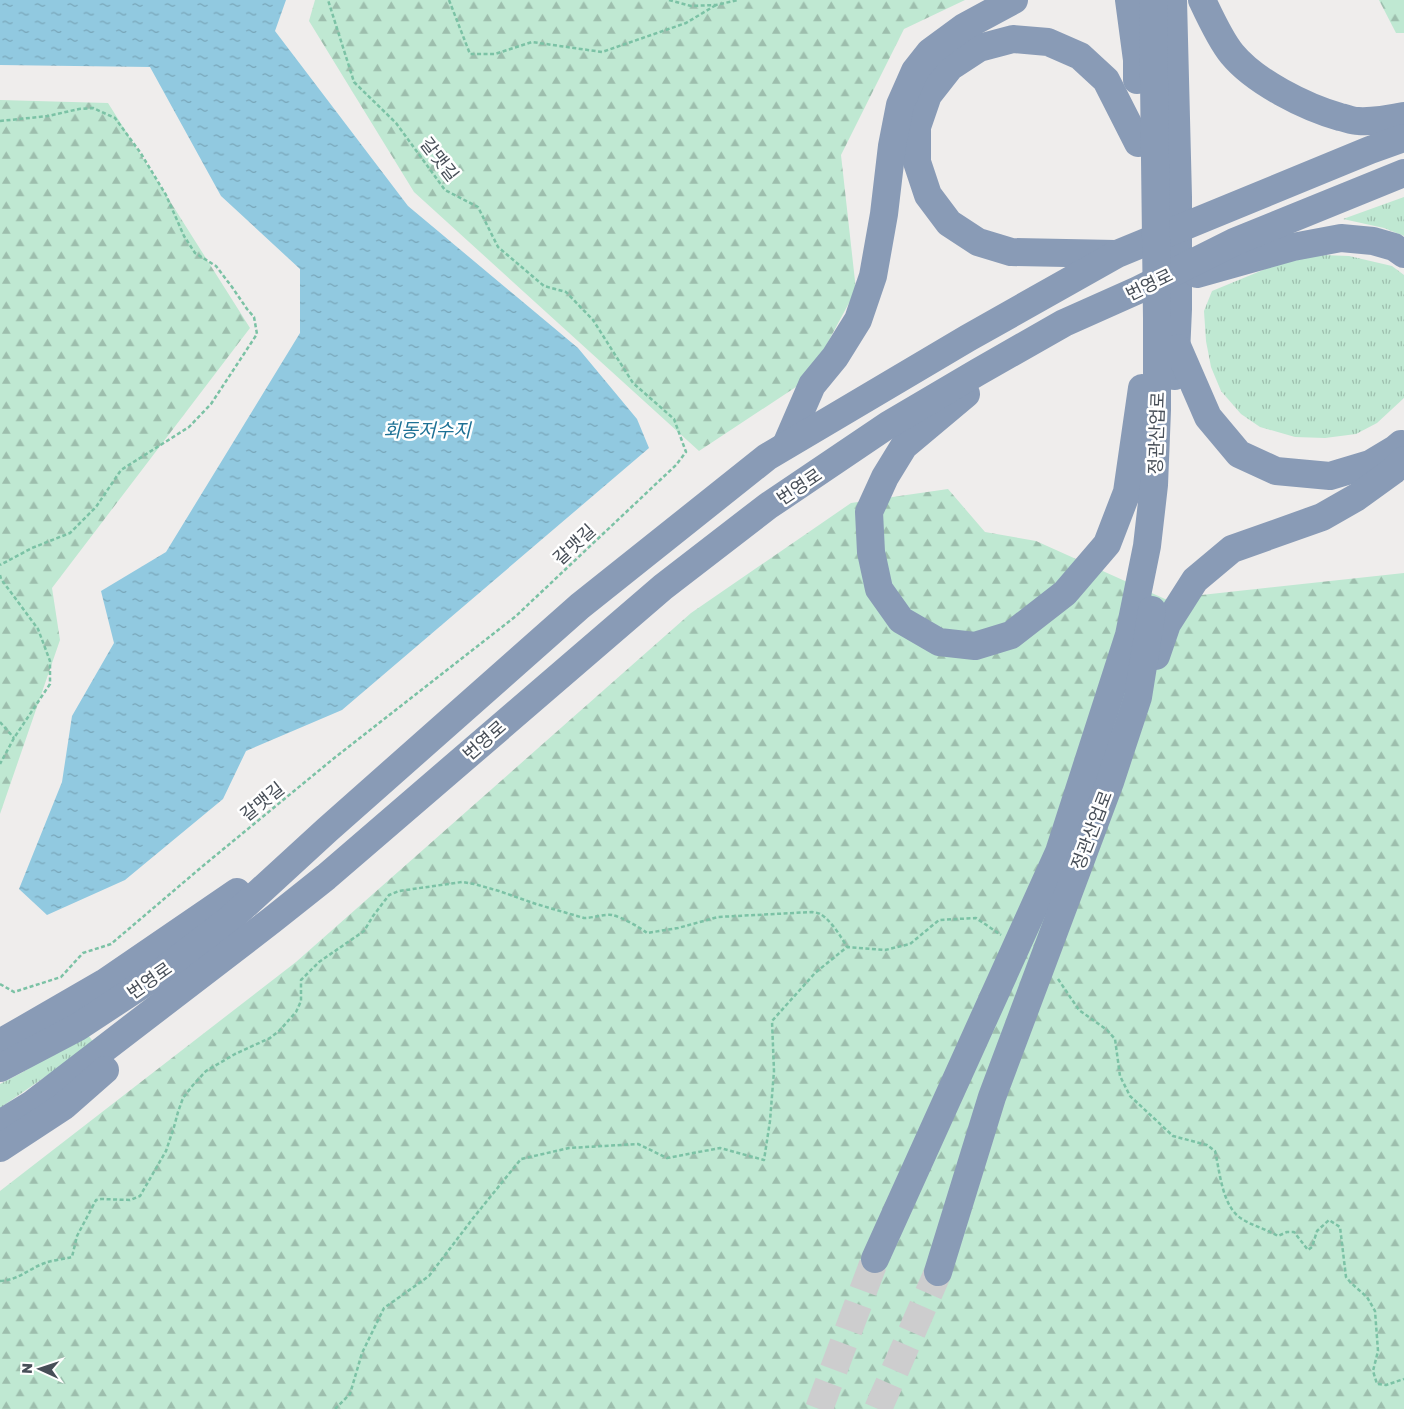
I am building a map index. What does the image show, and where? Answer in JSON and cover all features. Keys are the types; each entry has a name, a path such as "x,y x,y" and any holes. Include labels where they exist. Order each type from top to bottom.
{"highway":[{"path":"786,445 812,386 835,356 858,320 874,267 900,105 915,71 930,52 964,26 1014,0"},
{"path":"1129,0 1137,60 1138,143"},
{"path":"1025,345 904,446 885,477 869,512 870,552 879,589 901,620 939,642 975,646 1011,634 1065,593 1107,544 1127,492 1142,394 1158,315 1158,205 1153,0"},
{"path":"1158,315 1158,205 1173,0"},
{"path":"1202,0 1231,53 1251,72 1300,102 1328,113 1357,121 1380,121 1404,116"},
{"path":"1118,254 1011,252 978,242 949,223 928,195 917,162 917,128 928,95 950,67 978,48 1013,39 1048,42 1080,56 1106,80 1138,143 1158,205"},
{"name":"번영로","path":"0,1068 78,1027 157,975 231,918 327,830 580,606 759,463 786,445 968,338 1118,254 1370,150 1404,138"},
{"name":"번영로","path":"0,1124 31,1105 326,877 663,587 768,506 888,425 1064,323 1138,290 1234,242 1404,173"},
{"path":"1138,290 1293,247 1341,238 1373,241 1394,247 1404,254"},
{"name":"정관산업로","path":"938,1272 992,1097 1110,782 1138,696 1161,559 1171,483 1176,343 1158,315"},
{"name":"정관산업로","path":"875,1259 1059,852 1129,635 1147,546 1154,485 1158,315"},
{"path":"1176,343 1208,416 1239,454 1276,471 1330,476 1370,464 1404,442"},
{"path":"1140,582 1142,394"},
{"path":"1138,696 1153,665 1167,624 1195,580 1232,549 1322,517 1348,502 1393,471 1404,460"},
{"name":"번영로","path":"0,1043 104,983 327,830"},
{"name":"번영로","path":"0,1148 64,1106 272,920"}],"path":[{"name":"갈맷길","path":"0,984 14,992 61,978 83,953 112,944 204,865 333,759 516,616 676,465 686,452 674,419 633,383 593,320 566,292 544,286 498,247 478,207 445,190 396,123 354,82 328,0"},
{"path":"449,0 470,54 495,54 532,42 602,52 686,23 716,5"},
{"path":"669,0 691,6 716,5 738,0"},
{"path":"0,121 48,116 93,108 115,118 140,152 166,195 184,236 195,253 216,266 254,317 257,334 211,404 189,427 121,470 96,507 70,533 32,548 0,565"},
{"path":"0,575 38,629 50,661 50,684 14,738 0,764"},
{"path":"0,722 14,738"},
{"path":"0,1281 24,1275 45,1263 72,1258 77,1236 96,1200 130,1200 140,1196 166,1151 183,1098 193,1085 206,1071 235,1054 270,1038 279,1031 296,1012 302,1001 302,980 319,962 364,931 389,895 399,890 462,882 474,884 584,918 612,915 636,926 647,934 718,917 820,913 839,933 847,947"},
{"path":"335,1409 350,1394 362,1354 384,1308 428,1276 521,1159 569,1148 638,1144 667,1158 720,1148 764,1160 770,1121 774,1072 772,1021 815,973 847,947 885,950 910,944 939,920 976,918 1006,938"},
{"path":"1056,976 1079,1010 1107,1030 1115,1039 1120,1076 1130,1096 1173,1136 1208,1145 1215,1151 1223,1190 1233,1211 1241,1219 1278,1236 1286,1232 1294,1232 1308,1250 1312,1247 1317,1232 1329,1220 1340,1227 1346,1277 1367,1297 1375,1310 1378,1351 1373,1371 1377,1384 1386,1385 1404,1380"}],"green space":[{"path":"315,0 965,0 904,29 841,155 856,290 808,379 699,451 414,192 309,21"},
{"path":"1379,0 1404,0 1404,33 1396,33"},
{"path":"0,100 108,103 250,328 52,588 60,640 0,814"},
{"path":"1404,197 1404,236 1384,228 1343,219"},
{"path":"1323,255 1349,256 1392,266 1404,275 1404,398 1377,423 1356,434 1325,438 1295,437 1260,427 1241,414 1221,391 1211,367 1206,341 1204,311 1212,291 1292,258"},
{"path":"948,489 985,532 1036,541 1165,599 1404,573 1404,1409 0,1409 0,1191 296,962 691,613 851,503"},
{"path":"86,1032 94,1043 0,1108 0,1084 23,1072"}],"water":[{"name":"회동저수지","path":"0,0 286,0 275,31 408,206 578,348 637,419 649,448 342,710 246,751 223,799 125,880 47,915 19,889 62,782 72,716 114,643 101,591 166,552 300,333 300,269 221,196 150,67 0,65"}],"tunnel":[{"path":"819,1409 875,1259"},
{"path":"878,1409 938,1272"}]}
